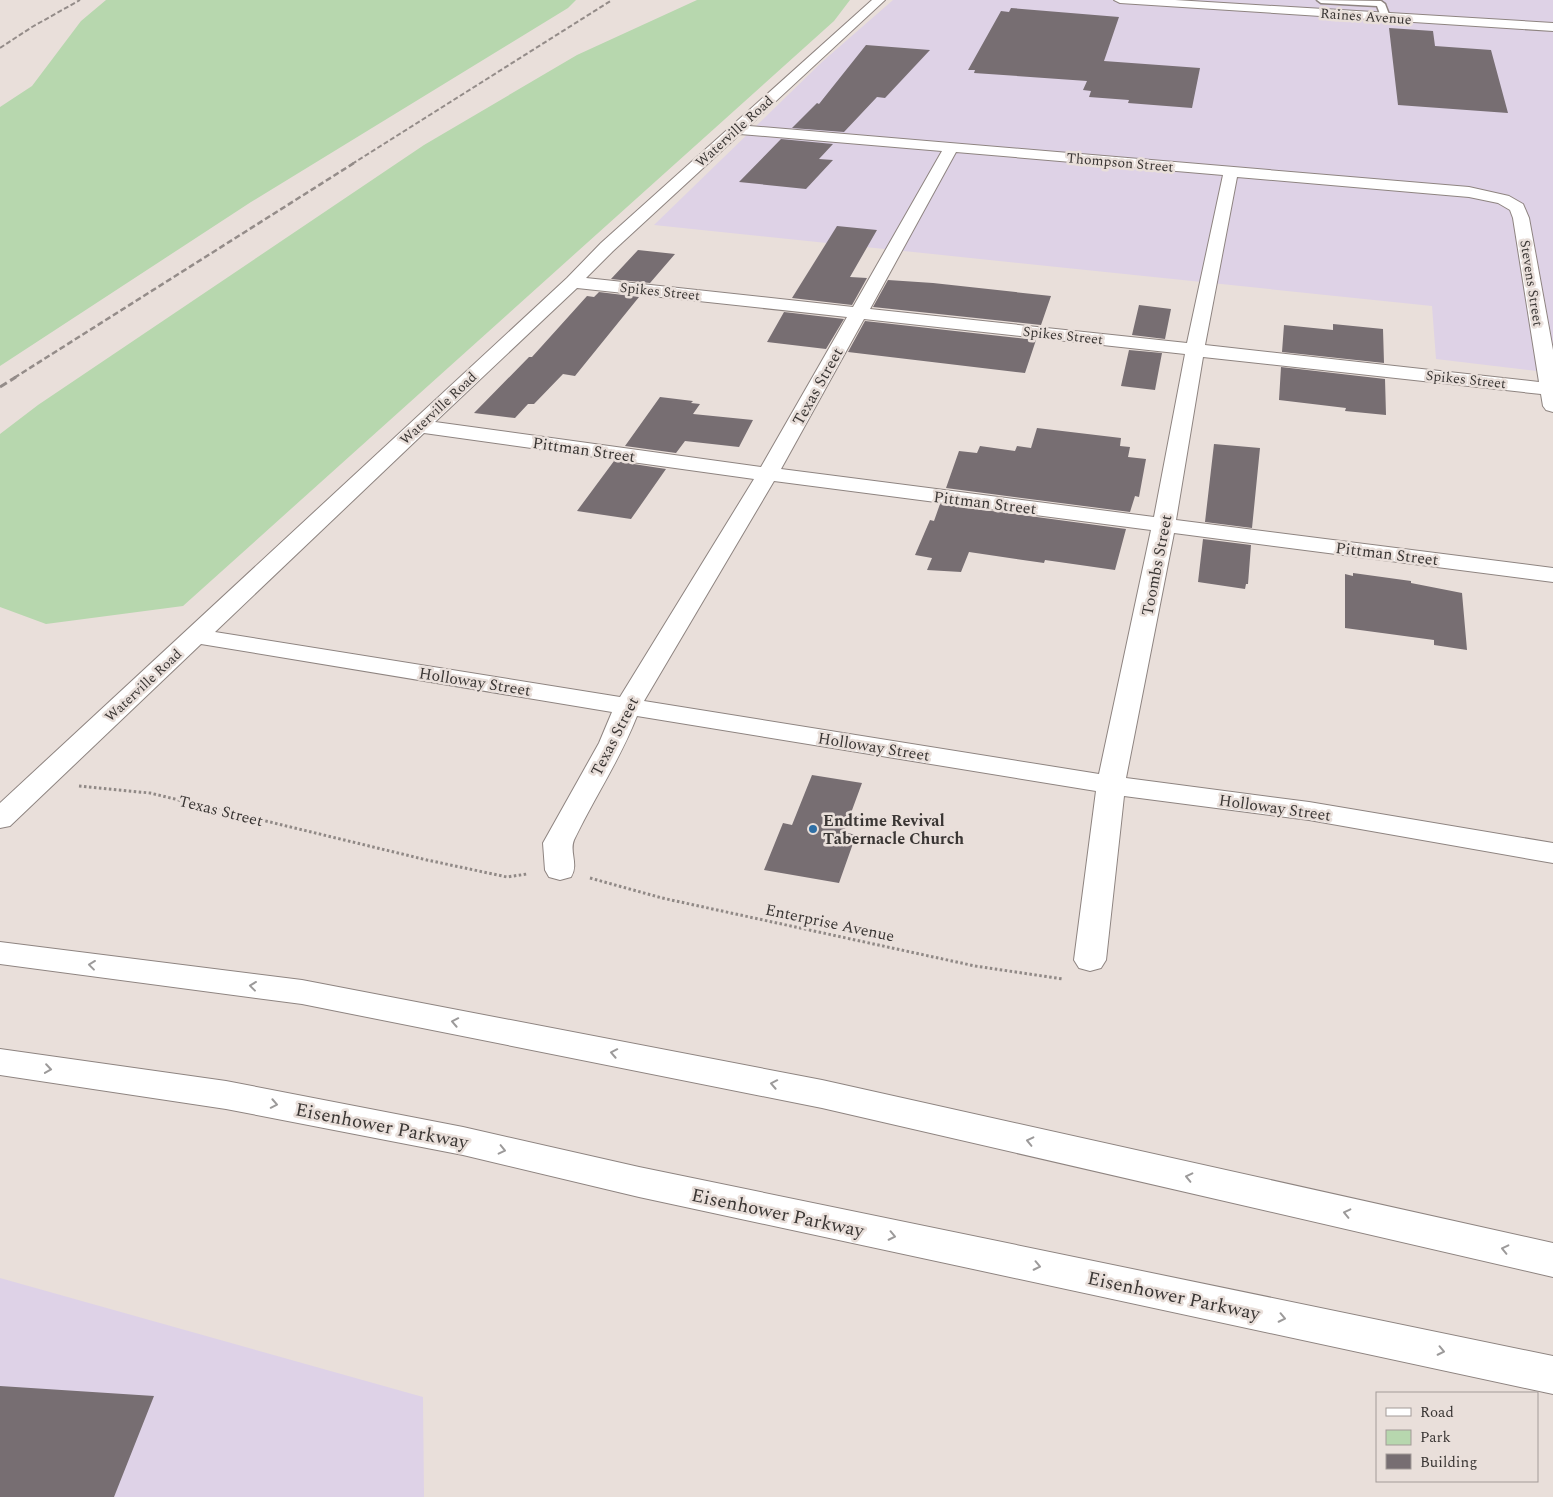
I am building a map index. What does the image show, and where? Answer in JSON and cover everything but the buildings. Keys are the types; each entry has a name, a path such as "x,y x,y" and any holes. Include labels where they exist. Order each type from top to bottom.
{"street":[{"name":"Waterville Road","path":"0,819 573,282 607,247 879,0"},
{"name":"Raines Avenue","path":"1120,0 1238,4 1385,17 1553,27"},
{"name":"Thompson Street","path":"736,129 1469,192 1503,199"},
{"name":"Texas Street","path":"560,870 558,843 612,743 628,706 768,474 952,147"},
{"name":"Toombs Street","path":"1090,960 1111,785 1164,524 1195,349 1231,171"},
{"name":"Stevens Street","path":"1503,199 1518,207 1521,218 1552,394"},
{"name":"Spikes Street","path":"573,282 1195,349 1552,394"},
{"name":"Pittman Street","path":"418,426 768,474 1553,575"},
{"name":"Holloway Street","path":"196,636 1111,785 1309,811 1553,853"},
{"path":"0,953 302,992 822,1094 1553,1260"},
{"name":"Eisenhower Parkway","path":"0,1062 226,1095 463,1141 639,1182 1553,1375"}],"lane":[{"path":"1321,0 1384,2 1385,17"}],"path":[{"name":"Texas Street","path":"38,782 150,793 427,860 507,877 560,870"},
{"name":"Enterprise Avenue","path":"560,870 662,898 975,966 1071,980 1090,960"}],"shaded area":[{"path":"893,0 1553,0 1553,373 1436,359 1432,306 654,225 823,61"},
{"path":"0,1278 423,1397 424,1497 0,1497"}],"green space":[{"path":"106,0 576,0 568,8 251,202 0,366 0,107 32,86 81,21"},
{"path":"697,0 850,0 834,21 183,606 46,624 0,607 0,434 38,405 424,145 577,55"}],"railway":[{"path":"0,48 32,27 80,0"},
{"path":"352,164 612,0"},
{"path":"14,378 354,163"},
{"path":"0,387 16,377"}],"place":[{"name":"Endtime Revival Tabernacle Church","path":"813,829"}]}
